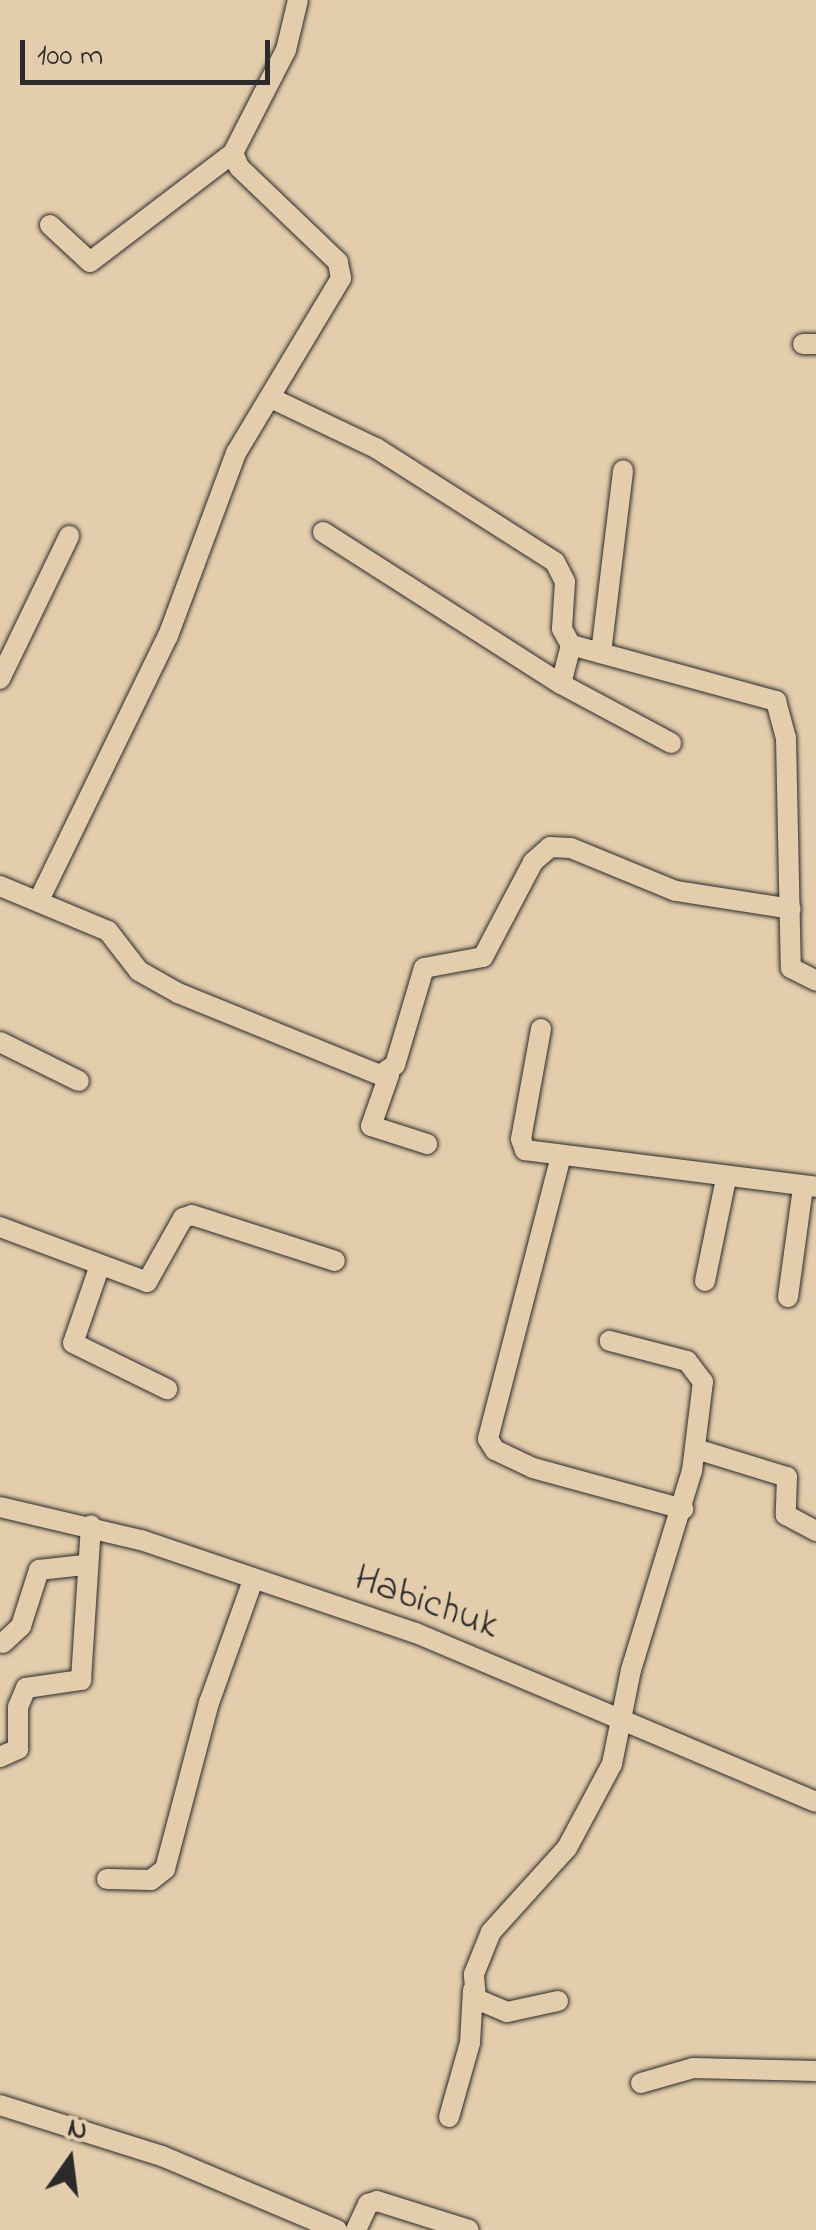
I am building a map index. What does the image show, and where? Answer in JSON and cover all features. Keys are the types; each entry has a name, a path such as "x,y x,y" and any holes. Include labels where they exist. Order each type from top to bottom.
{"street":[{"path":"50,225 90,262 233,153 286,50 298,0"},
{"path":"39,900 168,636 236,454 338,288 341,271 233,153"},
{"path":"271,398 376,448 555,562 565,582 562,629 570,646 561,684"},
{"path":"601,653 623,470"},
{"path":"322,532 561,684 670,743"},
{"path":"0,679 69,536"},
{"path":"570,646 762,696 782,709 791,968 816,980"},
{"path":"428,1144 371,1126 420,973 432,965 463,965 483,957 533,862 550,847 571,848 676,891 791,909"},
{"path":"0,886 108,932 138,971 178,993 389,1075"},
{"path":"541,1029 520,1139 525,1150 726,1180 809,1187 788,1297"},
{"path":"0,1042 78,1081"},
{"path":"561,1156 488,1438 495,1450 533,1468 683,1509"},
{"path":"705,1281 726,1180"},
{"path":"0,1227 136,1280 154,1278 183,1218 192,1215 335,1261"},
{"path":"100,1268 73,1343 167,1389"},
{"path":"449,2116 470,2042 473,1990 491,1932 580,1827 612,1764 621,1718 683,1509 696,1449 702,1382 696,1366 610,1341"},
{"path":"696,1449 787,1477 786,1515 816,1531"},
{"name":"Habichuk","path":"0,1507 92,1525 416,1633 816,1802"},
{"path":"0,1757 18,1749 18,1707 26,1688 81,1680 84,1565 92,1525"},
{"path":"3,1644 21,1626 38,1570 84,1565"},
{"path":"106,1878 151,1880 165,1869 209,1703 253,1580"},
{"path":"473,1990 476,1998 507,2012 558,2001"},
{"path":"641,2083 694,2068 816,2071"},
{"path":"0,2104 162,2156 279,2211 337,2230"},
{"path":"356,2230 368,2204 378,2202 469,2230"}]}
